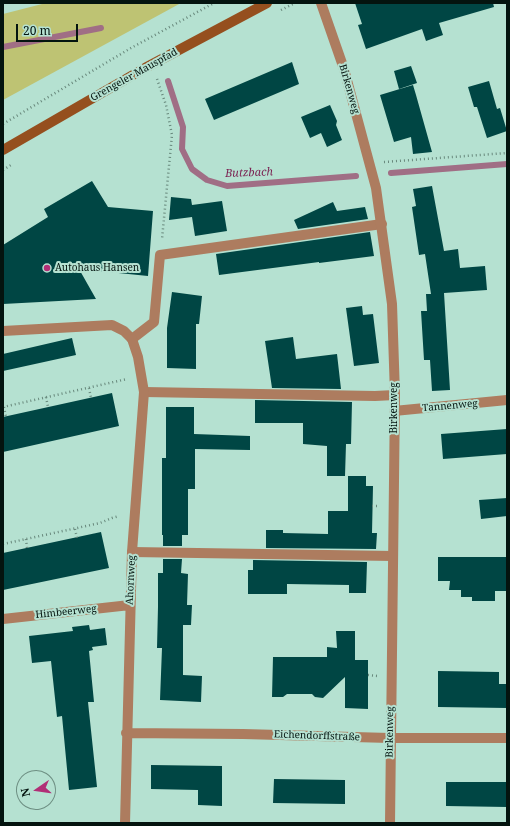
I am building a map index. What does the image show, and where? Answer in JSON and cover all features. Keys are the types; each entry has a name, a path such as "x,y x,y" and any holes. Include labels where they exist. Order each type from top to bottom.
{"main road":[{"name":"Grengeler Mauspfad","path":"3,150 144,68 268,3"}],"street":[{"name":"Birkenweg","path":"321,3 344,69 370,161 382,224 392,304 395,395 390,823"},
{"path":"3,331 112,325 124,331 132,339 154,322 160,255 382,224"},
{"name":"Ahornweg","path":"125,823 126,733 132,552 144,392 138,357 132,339"},
{"path":"144,392 376,396 395,395"},
{"name":"Tannenweg","path":"394,411 507,400"},
{"path":"132,552 393,556"},
{"name":"Himbeerweg","path":"3,619 130,605"},
{"name":"Eichendorffstraße","path":"126,733 243,734 390,738 507,738"}],"path":[{"path":"3,124 131,48 214,3"},
{"path":"156,78 166,105 172,135 160,255"},
{"path":"370,161 382,162 507,153"},
{"path":"6,417 3,407 142,376"},
{"path":"89,388 91,398"},
{"path":"46,397 48,407"},
{"path":"3,544 100,523 112,518 135,516"},
{"path":"75,528 77,538"},
{"path":"26,539 27,548"}],"green space":[{"path":"46,3 181,3 3,100 3,14"}],"building":[{"path":"355,3 493,3 494,7 439,23 443,35 426,41 422,29 366,49 358,25 362,24"},
{"path":"292,62 299,84 214,120 205,99"},
{"path":"411,66 417,83 399,89 394,71"},
{"path":"489,81 497,109 500,108 507,131 487,138 477,107 474,107 468,87"},
{"path":"413,85 432,152 413,154 411,137 394,142 380,95"},
{"path":"330,105 337,121 336,125 342,140 327,147 321,133 310,138 301,117"},
{"path":"92,181 108,207 153,211 148,276 79,269 96,299 3,304 3,245 48,217 44,209"},
{"path":"432,186 444,251 458,249 460,268 485,266 487,290 444,293 450,390 432,391 430,360 424,360 421,311 427,311 426,294 431,294 425,254 419,255 412,207 416,206 413,189"},
{"path":"171,197 191,199 192,205 222,201 227,231 195,236 192,217 169,220"},
{"path":"333,202 337,211 365,207 368,219 298,229 294,220"},
{"path":"370,232 374,256 219,275 216,254"},
{"path":"172,292 202,296 199,324 196,324 196,369 167,368 167,328"},
{"path":"362,306 363,315 373,314 379,363 354,366 346,308"},
{"path":"293,337 296,359 337,354 341,389 272,388 265,341"},
{"path":"72,338 76,355 3,371 3,354"},
{"path":"112,393 119,426 3,452 3,417"},
{"path":"255,400 352,402 351,444 346,444 345,476 327,476 327,446 303,444 303,423 255,423"},
{"path":"166,407 194,407 194,434 250,436 250,450 195,449 195,489 188,489 188,535 182,535 182,546 163,546 162,458 166,458"},
{"path":"507,429 507,454 443,459 441,434"},
{"path":"348,476 366,476 366,486 373,486 372,533 377,533 376,549 266,548 266,530 283,530 283,533 328,534 328,511 348,511"},
{"path":"507,498 507,516 481,519 479,500"},
{"path":"101,532 109,568 3,590 3,553"},
{"path":"438,557 507,557 507,591 495,591 495,601 472,601 472,597 461,597 461,590 449,590 450,581 438,581"},
{"path":"163,559 182,559 181,573 188,574 187,605 192,605 191,625 183,625 183,675 202,676 201,702 160,700 162,648 157,648 158,573 163,573"},
{"path":"253,560 367,562 366,593 349,593 349,585 287,584 287,594 248,594 248,570 253,570"},
{"path":"89,625 90,630 105,628 107,645 92,647 93,650 89,651 94,702 88,702 97,787 69,790 62,716 57,717 51,661 32,663 29,636 73,631 72,627"},
{"path":"336,631 355,631 355,660 368,660 368,709 345,708 345,677 323,698 315,697 312,694 287,694 283,697 272,697 273,657 327,657 327,647 337,648"},
{"path":"438,671 499,672 499,684 507,684 507,708 438,707"},
{"path":"151,765 222,766 222,806 198,805 198,790 151,789"},
{"path":"274,779 345,780 345,804 273,803"},
{"path":"446,782 507,782 507,807 446,806"}],"waterway":[{"path":"3,47 101,28"},
{"name":"Butzbach","path":"168,81 183,127 182,149 192,169 207,180 227,186 356,176"},
{"name":"Butzbach","path":"391,173 507,164"}],"place":[{"name":"Autohaus Hansen","path":"47,268"}]}
